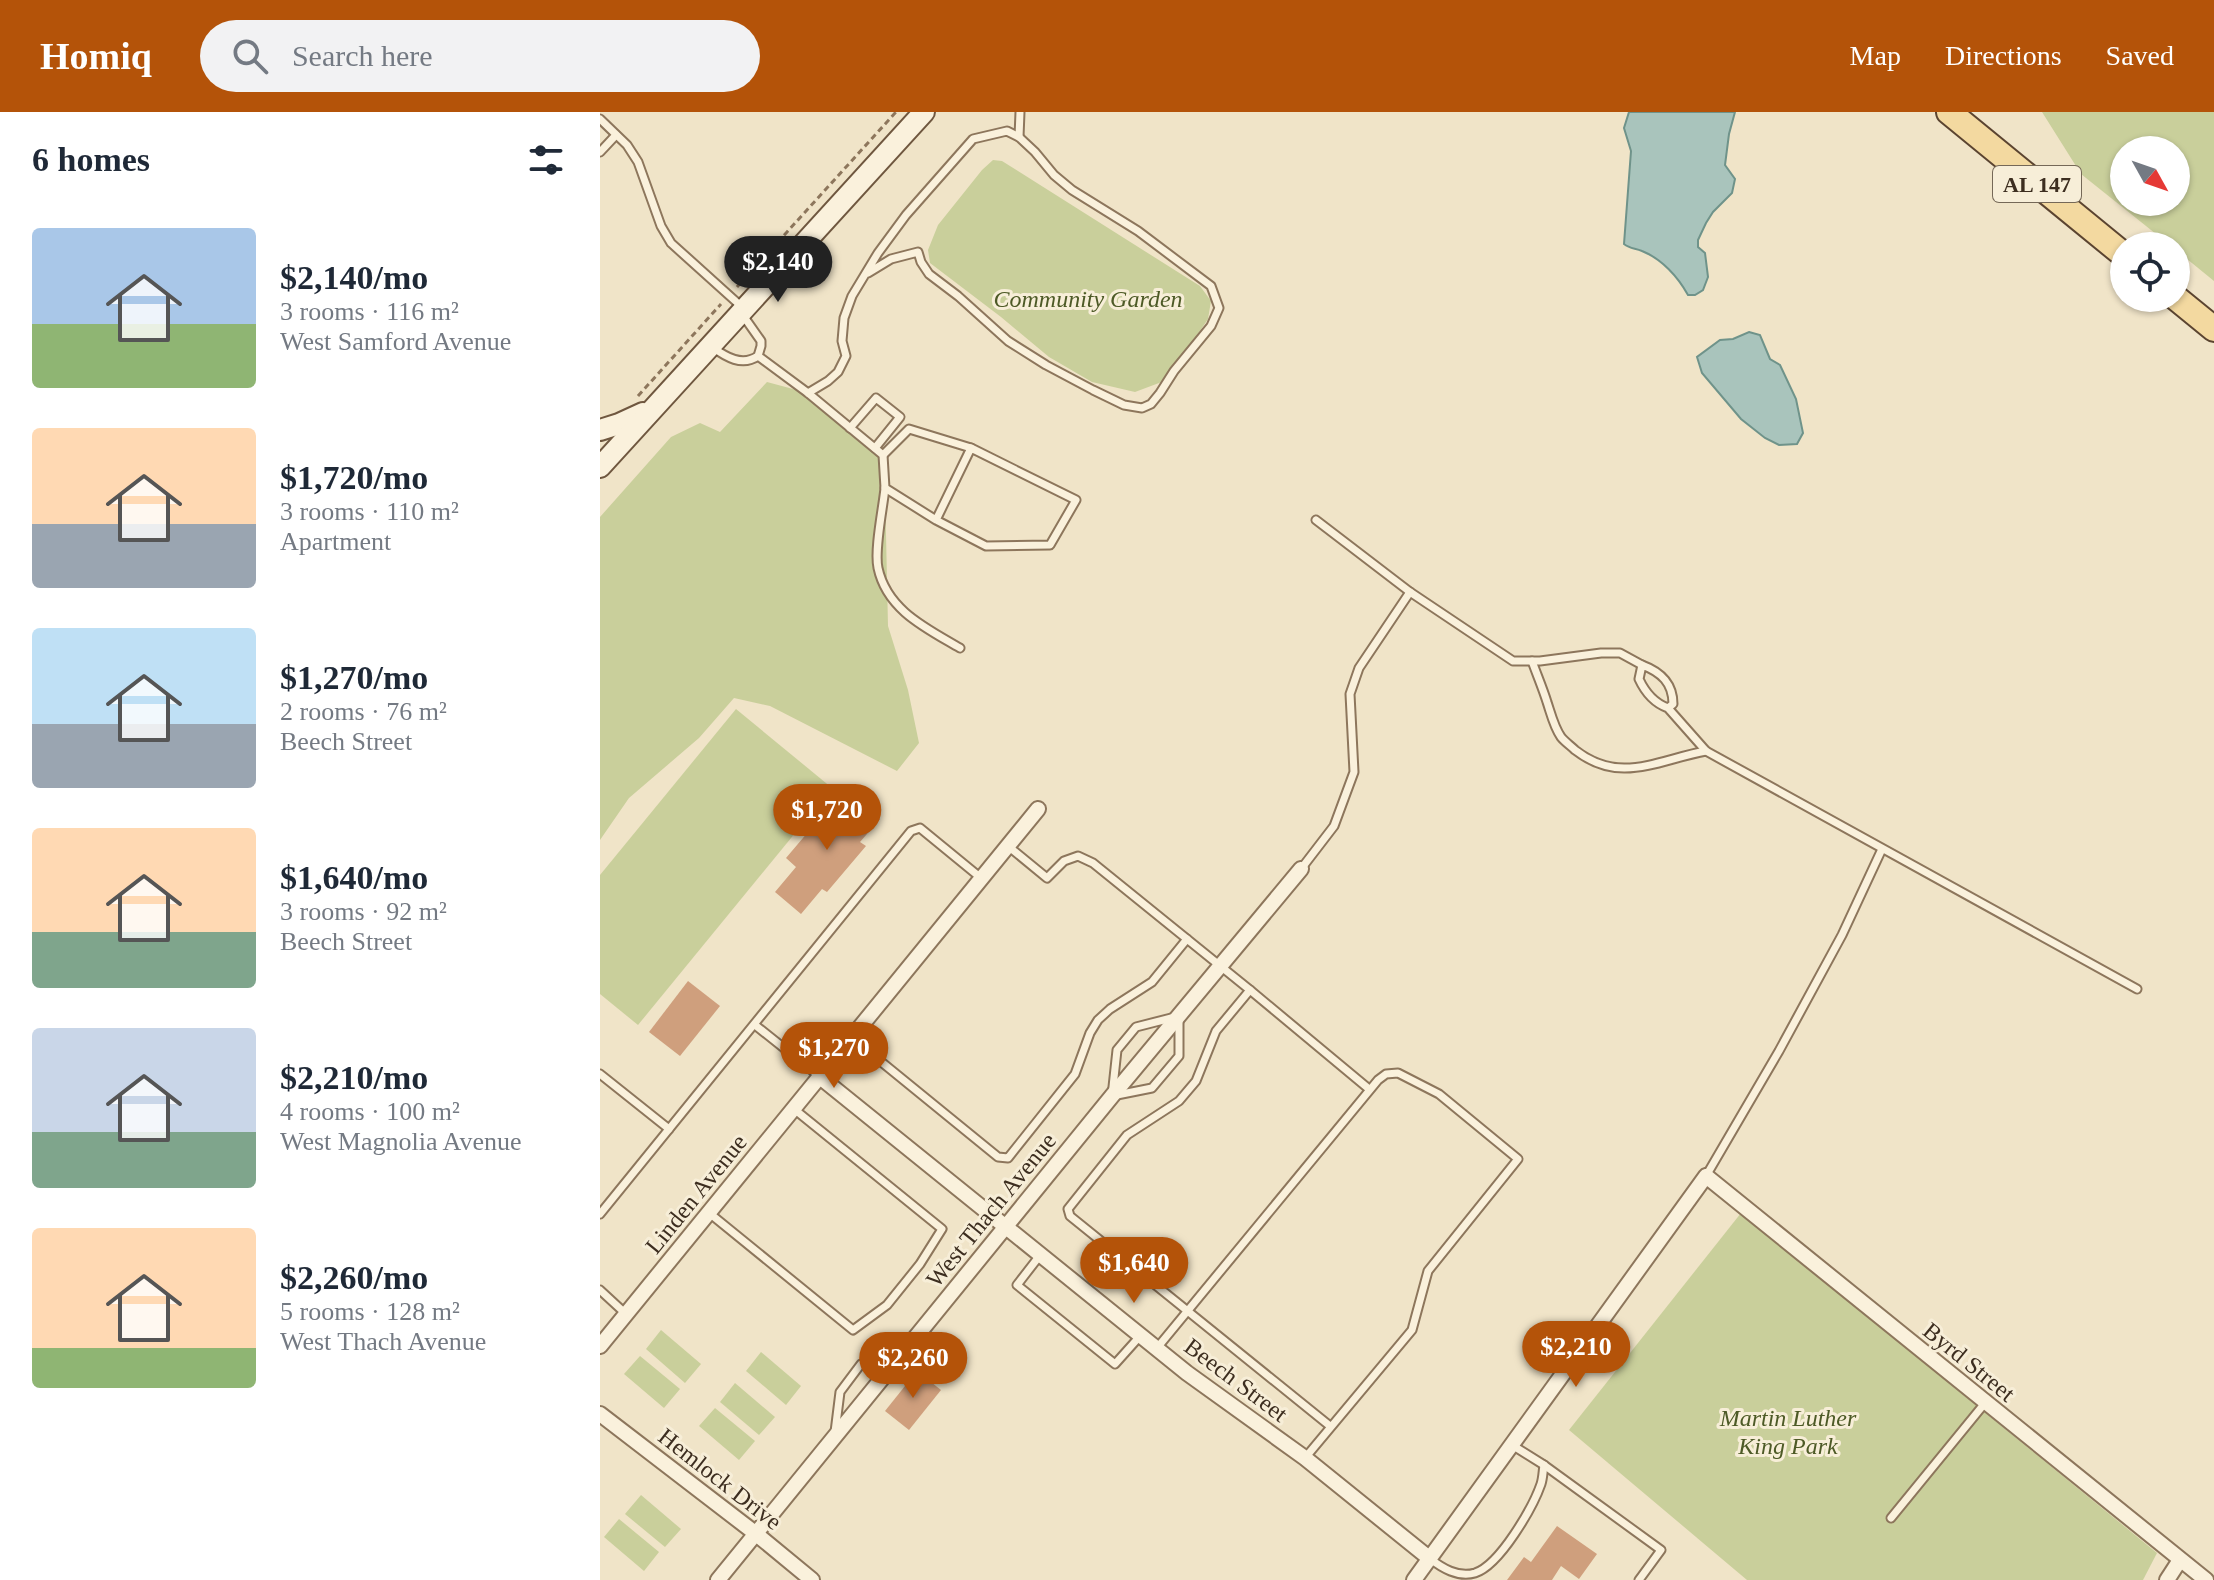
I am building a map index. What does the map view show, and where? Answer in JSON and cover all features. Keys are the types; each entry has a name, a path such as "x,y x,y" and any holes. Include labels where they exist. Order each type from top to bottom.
{"main road":[{"name":"AL 147","path":"1949,112 2110,244"},
{"path":"2190,309 2214,329"}],"street":[{"path":"600,467 710,346 738,305 924,112"},
{"path":"600,430 654,408"},
{"name":"Linden Avenue","path":"600,1346 1038,809"},
{"name":"West Thach Avenue","path":"718,1580 1301,869"},
{"name":"Beech Street","path":"820,1077 1187,1373 1305,1458 1429,1558"},
{"path":"1414,1580 1706,1176"},
{"name":"Byrd Street","path":"1706,1176 2206,1580"},
{"name":"Hemlock Drive","path":"600,1414 812,1580"},
{"path":"2167,1580 2180,1560"}],"lane":[{"path":"1019,137 1020,112"},
{"path":"600,119 627,145 638,162 661,226 671,243 738,305 761,341 758,356 748,362 733,360 710,346"},
{"path":"808,393 838,372 846,356 842,341 844,318 852,296 906,215 973,139 1007,131 1019,137 1072,190 1138,231 1211,286 1219,308 1211,326 1151,404 1142,408 1124,405 1046,365 1008,341 929,274 918,252 891,259 868,273"},
{"path":"600,152 616,135"},
{"path":"758,356 883,455 885,488 878,567 889,596 917,622 960,648"},
{"path":"850,428 876,398 900,417 875,448"},
{"path":"883,455 909,429 971,448 1076,500 1050,545 986,546 885,488"},
{"path":"936,520 971,448"},
{"path":"1316,520 1410,592 1513,661 1620,653 1653,669 1665,679 1673,692 1673,704 1668,708"},
{"path":"1301,869 1334,826 1354,772 1350,694 1359,668 1410,592"},
{"path":"1532,661 1562,739 1601,766 1622,769 1649,766 1677,756 1706,751"},
{"path":"1642,665 1639,679 1644,690 1659,705 1668,708 1706,751 2137,989"},
{"path":"600,1214 911,831 920,828 981,878"},
{"path":"1008,846 1047,878 1064,861 1078,856 1093,863 1369,1089"},
{"path":"1706,1176 1842,935 1882,849"},
{"path":"852,1038 998,1157 1008,1158 1075,1074 1098,1020 1152,982 1187,939"},
{"path":"1250,990 1216,1031 1196,1081 1179,1101 1127,1135 1068,1209 1070,1216 1330,1426"},
{"path":"1179,1016 1179,1056 1152,1088 1112,1096 1117,1050 1130,1034 1136,1027 1179,1016"},
{"name":"Beech Street","path":"755,1025 820,1077"},
{"path":"1157,1348 1369,1089 1386,1074 1398,1073 1439,1094 1518,1159 1428,1271 1412,1330 1305,1458"},
{"path":"600,1074 669,1129"},
{"path":"708,1212 853,1330 887,1305 920,1264 942,1229 794,1109"},
{"path":"1041,1254 1017,1285 1115,1364 1141,1335"},
{"path":"600,1290 626,1314"},
{"path":"834,1439 840,1392 861,1364 905,1350"},
{"path":"1891,1518 1985,1403"},
{"path":"1512,1445 1661,1550 1639,1580"},
{"path":"1429,1558 1447,1570 1460,1574 1474,1574 1485,1568 1502,1550 1530,1505 1542,1482 1544,1465"}],"path":[{"path":"630,403 738,305 896,112"}],"green space":[{"path":"2042,112 2214,112 2214,281 2190,261 2190,232 2154,232 2134,216 2190,216 2190,136 2110,136 2110,197 2081,174"},
{"name":"Community Garden","path":"993,160 1002,161 1200,286 1211,301 1208,319 1167,380 1135,392 1092,382 1049,357 930,263 928,250 938,225"},
{"path":"767,382 808,393 883,455 888,626 908,690 919,743 897,771 770,706 734,698 699,738 629,798 600,840 600,517 671,437 700,423 720,432"},
{"path":"736,709 832,788 638,1025 600,994 600,875"},
{"name":"Martin Luther King Park","path":"1741,1213 2157,1553 2143,1580 1747,1580 1569,1430"},
{"path":"661,1330 701,1364 685,1383 646,1349"},
{"path":"761,1352 801,1386 786,1405 746,1371"},
{"path":"640,1356 680,1389 664,1408 624,1374"},
{"path":"735,1383 775,1417 759,1435 720,1402"},
{"path":"715,1408 755,1441 739,1460 699,1426"},
{"path":"641,1495 681,1529 665,1547 625,1514"},
{"path":"619,1519 659,1552 644,1571 604,1537"}],"water":[{"path":"1629,112 1735,112 1725,165 1735,179 1732,193 1713,212 1698,240 1698,247 1705,253 1708,277 1703,290 1688,295 1663,264 1649,254 1624,244 1631,151 1624,128"},
{"path":"1749,332 1760,335 1770,359 1780,365 1796,399 1803,433 1797,444 1779,445 1765,438 1741,419 1702,373 1697,357 1720,340 1733,339"}],"building":[{"path":"849,792 880,819 860,842 866,846 827,892 822,889 801,914 775,892 796,867 786,858 825,812 829,815"},
{"path":"688,981 720,1006 680,1056 649,1032"},
{"path":"917,1371 941,1390 909,1430 885,1411"},
{"path":"1557,1526 1597,1554 1579,1579 1561,1566 1552,1580 1507,1580 1524,1557 1531,1562"}]}
